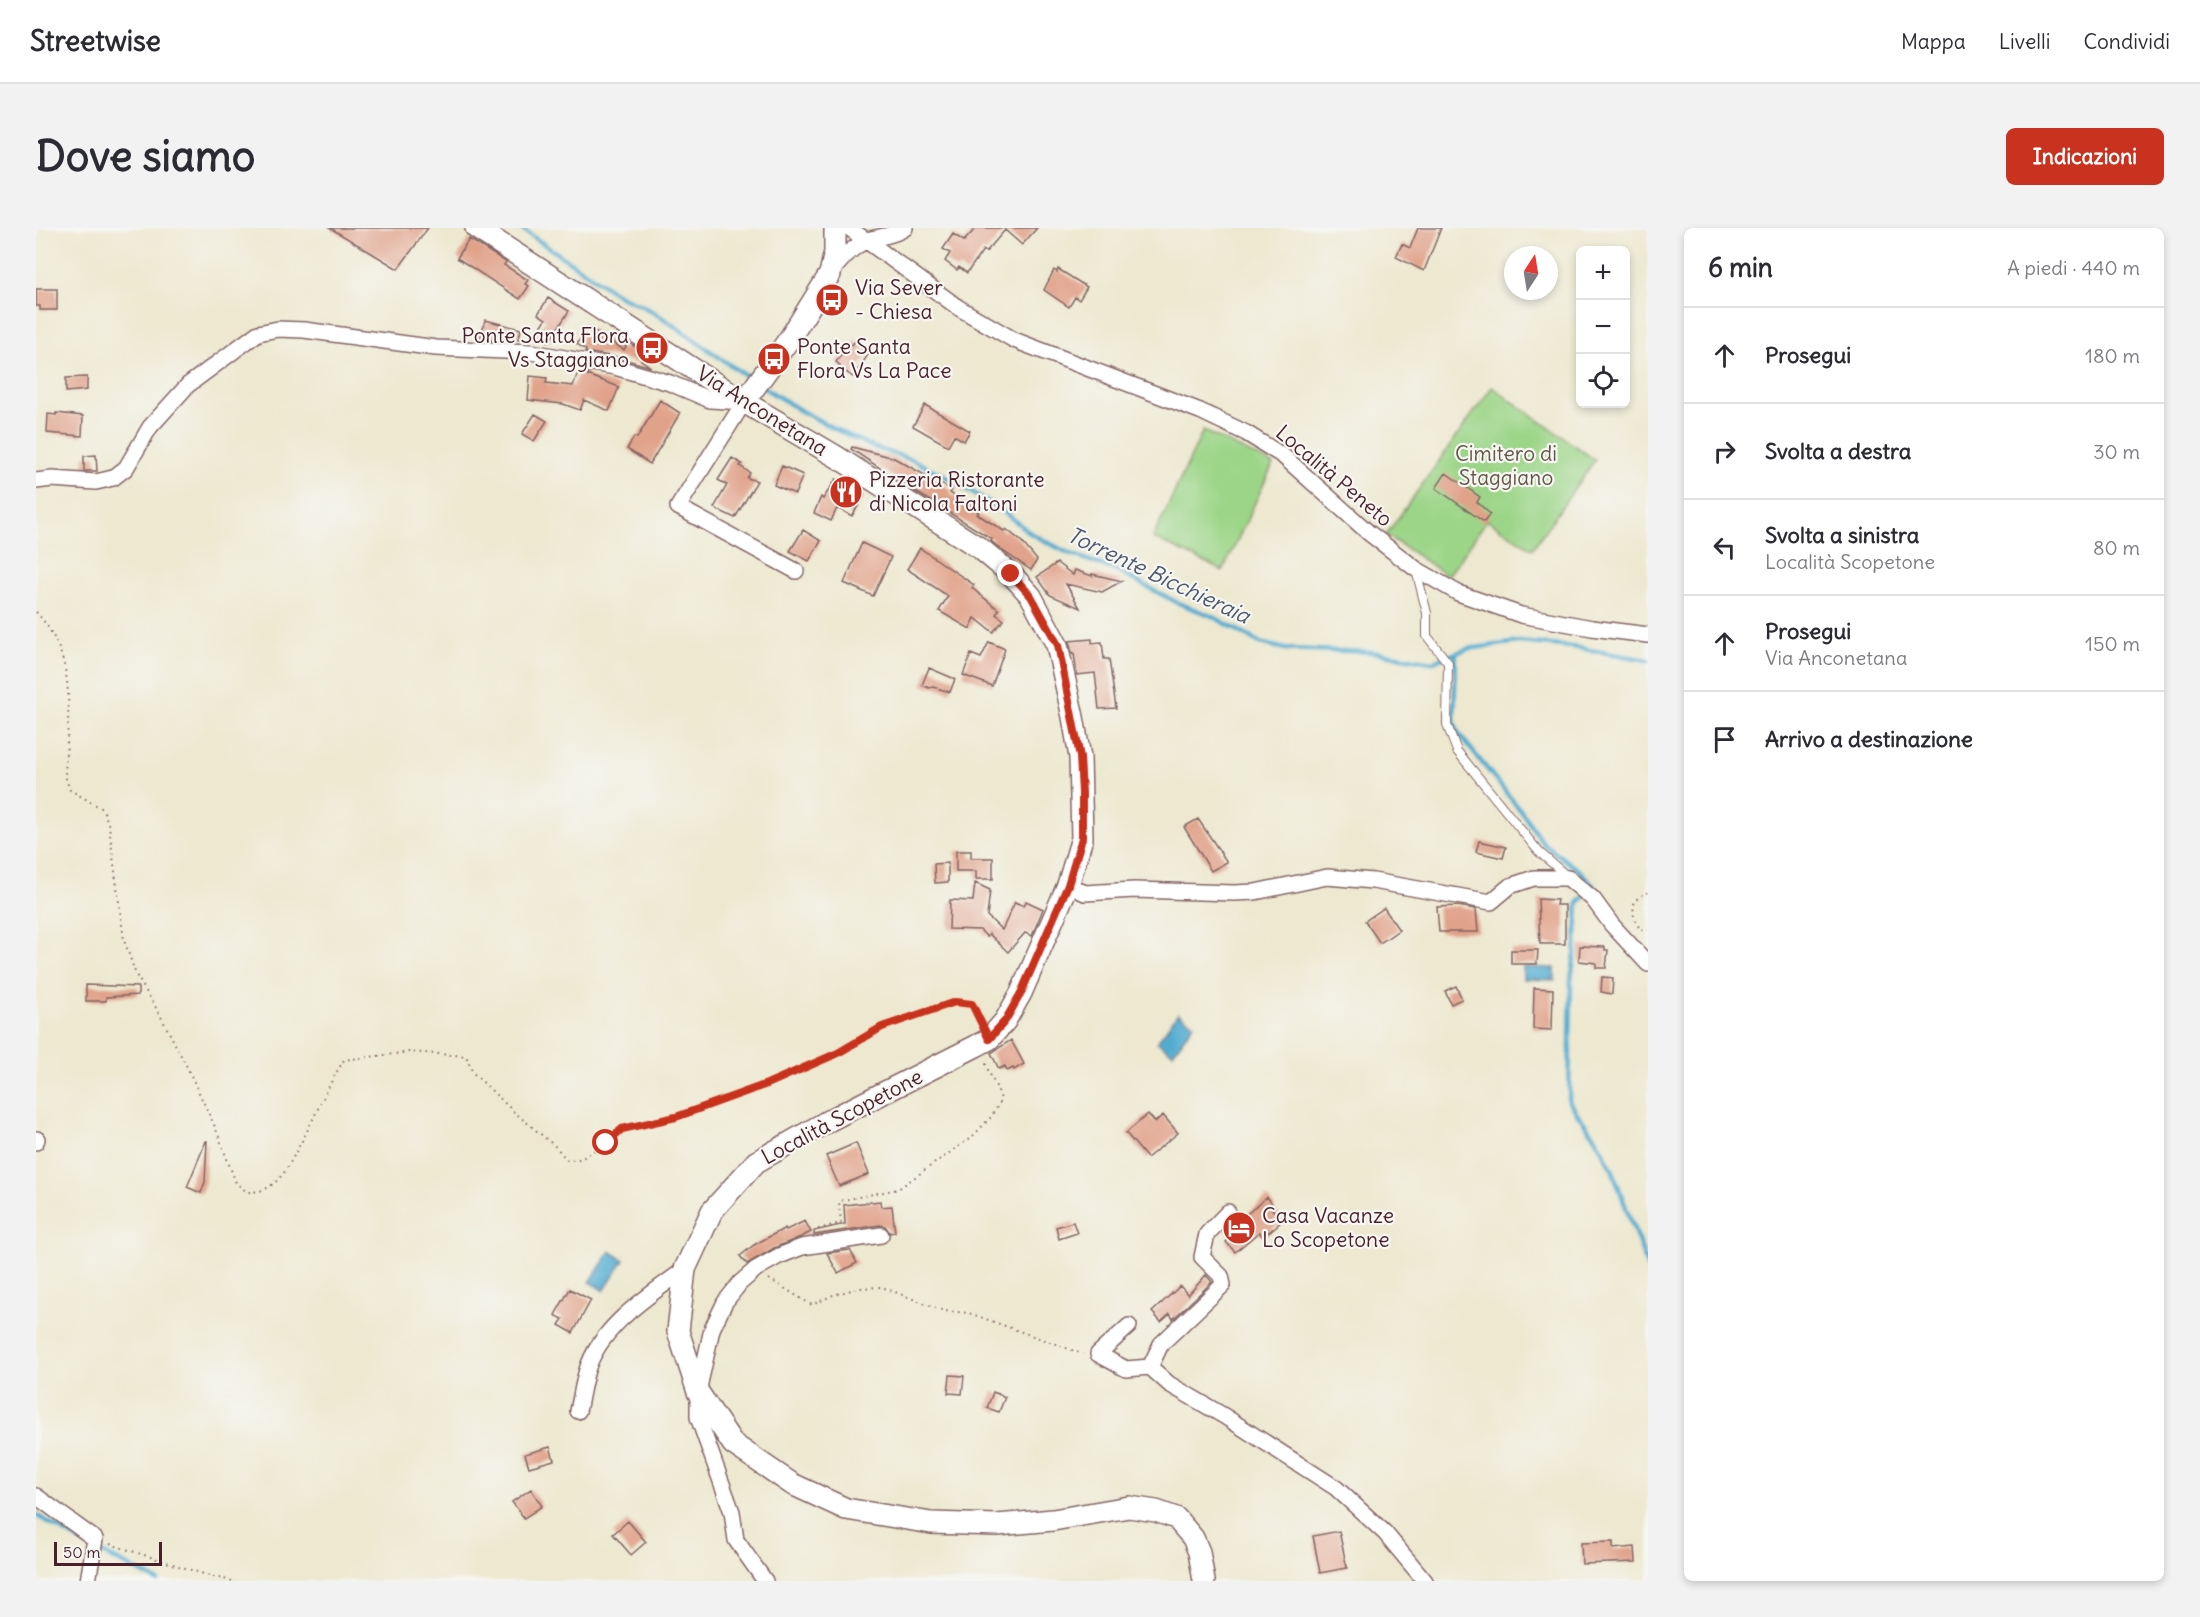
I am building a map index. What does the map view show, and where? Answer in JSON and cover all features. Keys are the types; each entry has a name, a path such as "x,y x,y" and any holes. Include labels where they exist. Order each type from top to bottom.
{"main road":[{"name":"Via Anconetana","path":"476,228 753,390 837,457 981,549 1011,574 1031,596 1058,645 1080,757 1082,838 1068,885"},
{"path":"753,390 790,338 830,274 835,252 835,228"},
{"name":"Località Scopetone","path":"1068,885 1021,993 1005,1021 986,1040 830,1120 756,1162 712,1211 685,1269 678,1331 698,1392 733,1444 792,1484 846,1509 931,1523 997,1525 1053,1520 1129,1507 1156,1511 1176,1518 1193,1538 1199,1552 1204,1581"}],"street":[{"name":"Località Peneto","path":"849,228 959,308 1014,340 1200,411 1246,433 1283,456 1369,533 1416,569 1458,593 1521,615 1648,635"},
{"path":"830,274 842,258 866,241 899,232 904,228"},
{"path":"36,481 52,479 96,482 113,478 126,468 150,427 188,385 258,333 278,329 304,330 436,348 531,352 615,367 670,383 710,400 753,390"},
{"path":"753,390 678,507 796,572"},
{"path":"1068,885 1085,893 1134,890 1234,893 1255,892 1327,877 1373,881 1491,902 1510,886 1534,878 1568,878 1593,899 1612,925 1648,964"},
{"path":"1150,1367 1161,1344 1223,1285 1221,1276 1202,1257 1207,1234 1228,1212"},
{"path":"765,1581 736,1540 732,1512 698,1417 698,1392 712,1329 725,1302 740,1283 756,1269 779,1256 802,1247 881,1235"},
{"path":"578,1411 587,1369 604,1337 631,1311 685,1269"},
{"path":"1129,1326 1098,1354 1126,1369 1150,1367 1169,1384 1224,1416 1336,1488 1385,1533 1425,1581"},
{"path":"36,1496 95,1539 88,1581"}],"lane":[{"path":"1416,569 1427,613 1427,636 1448,663 1446,716 1452,742 1539,852 1568,878"}],"path":[{"path":"36,612 45,622 63,658 69,681 65,776 70,790 103,809 109,826 124,940 136,975 187,1067 216,1129 236,1183 247,1192 261,1191 274,1184 289,1166 332,1079 344,1060 410,1052 466,1056 473,1073 556,1147 567,1160 581,1159 606,1143 622,1129 676,1117 757,1087 838,1053 882,1027 955,1002 972,1004 986,1040 986,1066 992,1081 999,1090 1001,1100 992,1116 972,1137 898,1189 839,1201 841,1223 812,1231 802,1247"},
{"path":"1648,892 1635,900 1633,910 1638,926 1641,930 1648,930"},
{"path":"756,1269 772,1282 812,1305 833,1295 859,1288 882,1287 944,1311 969,1313 1083,1354 1098,1354"},
{"path":"95,1539 210,1576 233,1581"}],"green space":[{"name":"Cimitero di Staggiano","path":"1492,387 1595,460 1532,549 1487,520 1448,576 1386,535"},
{"path":"1203,431 1273,464 1223,571 1153,538"}],"water":[{"path":"1523,967 1555,968 1555,980 1523,979"},
{"path":"1178,1013 1194,1024 1173,1053 1157,1042"},
{"path":"610,1251 624,1260 604,1291 590,1282"}],"building":[{"path":"330,228 428,228 398,269"},
{"path":"976,228 1037,228 1022,245 1005,230 986,252 983,250 967,273 959,267 957,270 945,261 950,253 943,249 953,234 964,241"},
{"path":"1418,228 1441,228 1424,271 1396,257 1402,244 1410,248"},
{"path":"469,239 506,262 504,265 528,280 525,284 529,286 520,299 457,258"},
{"path":"1058,269 1087,287 1079,300 1075,297 1069,307 1044,290 1054,270 1057,272"},
{"path":"36,289 57,289 57,310 40,310 40,306 36,306"},
{"path":"548,298 569,311 549,342 537,333 546,319 538,314"},
{"path":"485,320 521,329 519,339 494,333 492,341 480,340"},
{"path":"588,327 624,350 628,342 646,353 641,360 651,367 617,357 585,352 586,350 577,344"},
{"path":"855,341 870,352 853,377 836,362 849,343 852,345"},
{"path":"579,370 589,372 587,375 619,387 609,411 584,400 580,410 563,404 528,400 530,376 547,378 546,383 573,386"},
{"path":"87,377 87,390 66,392 66,378"},
{"path":"660,400 680,413 650,464 627,449 634,437 637,438"},
{"path":"925,405 970,431 964,441 954,435 948,446 913,426"},
{"path":"56,413 83,416 82,436 47,433 48,414 56,415"},
{"path":"535,414 547,421 534,441 522,434"},
{"path":"852,447 894,458 952,490 950,493 979,512 977,514 1004,531 1006,529 1021,541 1037,560 1031,570 1003,551 991,541 992,539 916,492 851,449"},
{"path":"96,455 97,471 84,471 84,456"},
{"path":"732,458 750,473 747,478 757,481 735,518 714,508 727,485 718,480"},
{"path":"782,466 803,475 795,494 774,485"},
{"path":"1446,473 1480,497 1477,502 1490,514 1484,522 1436,488"},
{"path":"836,479 864,496 852,516 837,508 831,521 814,513 821,497 823,499"},
{"path":"803,530 821,541 809,561 790,551"},
{"path":"862,543 891,557 873,596 844,583"},
{"path":"920,548 974,585 972,588 999,610 996,614 1004,620 993,632 975,618 970,629 939,611 948,596 907,569"},
{"path":"1057,563 1073,575 1075,570 1092,576 1092,574 1122,581 1102,592 1066,584 1080,608 1050,595 1037,577"},
{"path":"1092,639 1092,643 1102,642 1104,659 1109,659 1116,708 1099,709 1095,673 1077,675 1074,654 1072,654 1069,641"},
{"path":"989,642 1005,649 992,686 963,675 971,654 981,658"},
{"path":"929,668 955,679 950,692 922,685"},
{"path":"1198,819 1227,862 1211,871 1184,827"},
{"path":"1479,841 1506,847 1503,858 1476,852"},
{"path":"956,851 971,851 971,858 993,858 993,879 976,879 976,871 956,871"},
{"path":"948,863 948,882 935,883 934,864"},
{"path":"975,883 990,890 987,916 1002,930 1015,902 1024,906 1026,901 1043,909 1032,936 1025,933 1008,952 989,934 987,937 980,930 949,929 950,900 973,901"},
{"path":"1538,899 1557,900 1556,905 1565,905 1565,944 1540,944"},
{"path":"1457,906 1476,909 1478,932 1439,932 1437,907"},
{"path":"1384,908 1399,930 1380,943 1365,921"},
{"path":"1580,946 1605,947 1605,950 1608,950 1606,968 1596,968 1596,963 1579,961"},
{"path":"1511,950 1538,950 1537,964 1511,964"},
{"path":"1602,977 1613,978 1612,994 1601,992"},
{"path":"86,985 138,987 138,995 106,997 106,1001 86,1001"},
{"path":"1456,986 1462,999 1451,1004 1445,991"},
{"path":"1534,988 1553,989 1552,1030 1533,1029"},
{"path":"1011,1040 1024,1064 1014,1070 1013,1068 1007,1071 1005,1066 999,1069 991,1053"},
{"path":"1148,1114 1155,1122 1163,1115 1178,1133 1147,1158 1126,1133"},
{"path":"206,1141 205,1182 201,1193 187,1187"},
{"path":"856,1143 869,1174 839,1186 826,1156"},
{"path":"1267,1197 1275,1207 1272,1209 1282,1221 1263,1237 1259,1232 1235,1252 1226,1242 1232,1236 1225,1229 1239,1214 1242,1218"},
{"path":"880,1201 881,1207 892,1206 895,1232 890,1233 885,1226 880,1225 814,1235 814,1231 845,1224 844,1205"},
{"path":"805,1221 811,1232 774,1248 747,1264 740,1256 754,1245 785,1228 786,1230"},
{"path":"1073,1222 1077,1233 1059,1239 1056,1227"},
{"path":"850,1250 857,1263 838,1273 827,1253"},
{"path":"1206,1275 1212,1282 1173,1319 1170,1314 1161,1322 1152,1312 1180,1286 1188,1295"},
{"path":"570,1289 591,1300 573,1333 559,1325 563,1319 555,1315"},
{"path":"950,1375 964,1376 962,1394 948,1393"},
{"path":"993,1392 1005,1397 999,1412 987,1408"},
{"path":"550,1447 554,1460 529,1467 525,1454"},
{"path":"531,1489 542,1506 524,1518 512,1502"},
{"path":"628,1521 646,1542 631,1555 613,1534"},
{"path":"1339,1531 1347,1568 1320,1573 1313,1536"},
{"path":"1613,1542 1613,1549 1635,1547 1636,1562 1582,1564 1581,1543"}],"waterway":[{"name":"Torrente Bicchieraia","path":"520,228 620,296 666,320 753,381"},
{"name":"Torrente Bicchieraia","path":"763,387 837,430 873,447 913,460 943,475 1003,511 1030,533 1068,553 1115,570 1178,603 1212,616 1260,643 1285,649 1373,652 1432,662 1467,649 1519,642 1572,647 1648,660"},
{"path":"1456,653 1454,720 1458,733 1521,811 1543,843 1582,873 1594,887 1590,891"},
{"path":"1584,897 1578,903 1571,979 1569,1102 1596,1139 1612,1169 1648,1268"},
{"path":"36,1515 88,1546 158,1581"}],"place":[{"name":"Via Sever - Chiesa","path":"832,300"},
{"name":"Ponte Santa Flora Vs Staggiano","path":"652,348"},
{"name":"Ponte Santa Flora Vs La Pace","path":"774,359"},
{"name":"Pizzeria Ristorante di Nicola Faltoni","path":"846,492"},
{"name":"Casa Vacanze Lo Scopetone","path":"1239,1228"}],"route":[{"path":"606,1143 622,1129 676,1117 767,1084 838,1053 882,1027 955,1002 972,1004 989,1039 1005,1021 1021,993 1054,921 1077,860 1082,838 1080,757 1058,645 1031,596 1011,574"}]}
